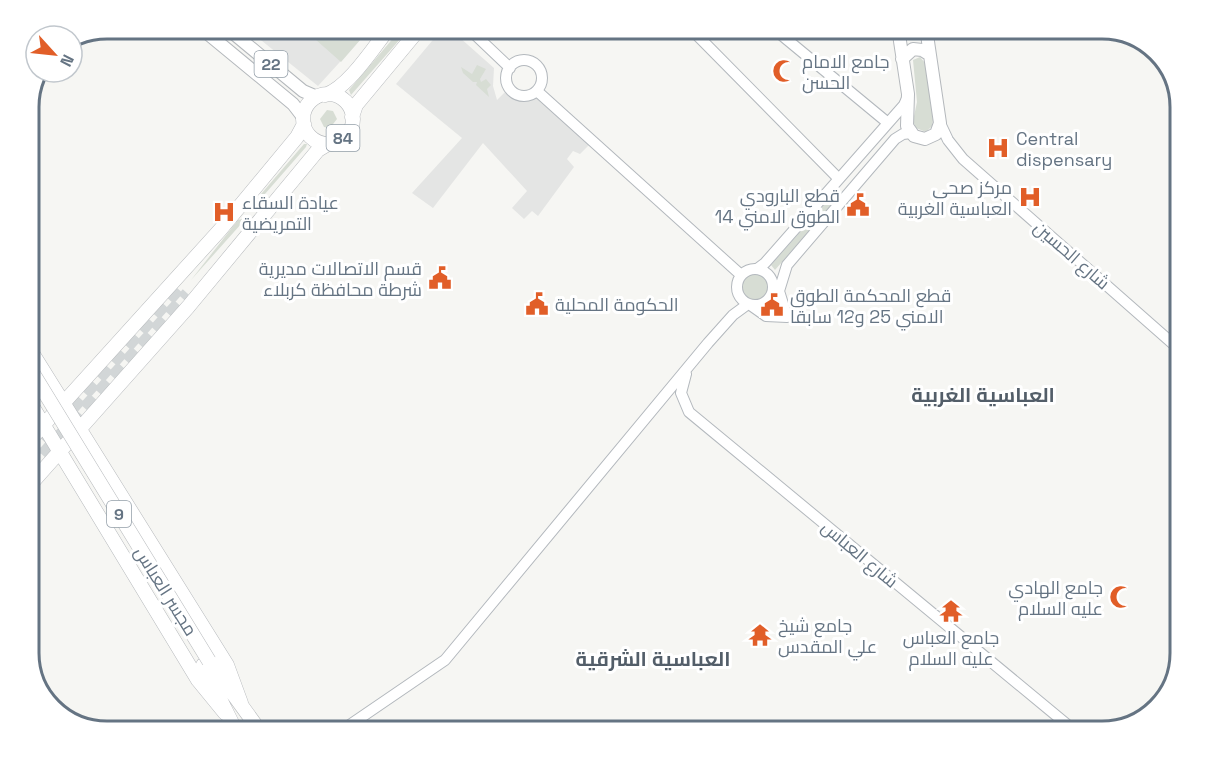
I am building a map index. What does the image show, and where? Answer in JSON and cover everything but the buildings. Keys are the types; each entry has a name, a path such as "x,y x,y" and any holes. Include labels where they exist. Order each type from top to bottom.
{"highway":[{"name":"84","path":"380,39 337,90 321,96 306,108 303,121 246,199 220,230 184,290 237,246 319,149 347,135 356,105 411,39"},
{"name":"84","path":"321,96 344,100 352,117"},
{"name":"84","path":"303,121 310,137 328,144"},
{"path":"246,199 249,212 261,217"},
{"path":"232,216 244,219 250,230"},
{"path":"39,430 220,230"},
{"path":"39,475 188,307 237,246"},
{"path":"39,364 226,665 241,703"},
{"name":"مجسر العباس","path":"39,384 206,663"},
{"path":"54,388 64,392 78,386"},
{"name":"مجسر العباس","path":"39,398 206,663"},
{"path":"95,454 90,435 100,406"},
{"path":"39,418 198,680 225,713"},
{"path":"43,470 60,466 74,475"},
{"name":"9","path":"206,663 241,703 253,721"},
{"name":"9","path":"206,663 230,721"}],"main road":[{"path":"214,39 296,107 303,121"},
{"name":"22","path":"240,39 303,91 321,96"},
{"path":"480,39 510,68"},
{"path":"701,39 839,178"},
{"path":"786,39 888,123"},
{"path":"900,39 908,94 907,126 917,138 929,138 938,130 940,123 928,39"},
{"path":"902,59 908,51 917,49 930,56"},
{"path":"523,60 537,65 542,78 537,91 527,96 513,92 507,83 510,68 523,60"},
{"path":"537,91 741,275"},
{"path":"741,275 765,263 905,103 908,94"},
{"name":"شارع الحسين","path":"940,123 948,140 963,159 1170,341"},
{"path":"741,275 737,291 748,304 765,316 787,317 779,291 788,265 895,139 903,134 911,133"},
{"path":"357,721 444,660 693,360 734,315 748,304 764,303 773,291 770,276 757,269"},
{"name":"شارع العباس","path":"693,360 684,378 681,393 689,412 1062,721"}],"shaded area":[{"path":"259,39 361,39 318,86"},
{"path":"315,39 361,39 341,62"},
{"path":"392,39 400,39 351,95 349,90"},
{"path":"434,39 461,39 494,68 493,86 497,100 509,88 522,96 537,91 593,141 580,154 573,151 567,159 574,167 538,216 532,211 524,219 512,208 527,191 483,143 433,208 412,193 462,138 396,84"},
{"path":"920,57 925,63 933,120 932,126 926,132 916,128 913,121 917,102 913,60"},
{"path":"477,65 486,69 480,79 481,82 486,79 491,85 487,89 489,97 476,85 477,82 473,82 463,73 461,67 472,74"},
{"path":"327,110 333,111 337,119 330,128 324,127 320,119"},
{"path":"304,144 307,144 306,147 251,210 250,207"},
{"path":"837,190 841,194 775,270 771,265"},
{"path":"242,219 242,223 191,280 238,220"},
{"path":"755,274 765,277 768,287 765,297 755,300 745,297 742,287 745,277"}],"tunnel":[{"path":"39,445 180,286"},
{"path":"39,460 188,294"}],"place":[{"name":"جامع الامام الحسن","path":"784,71"},
{"name":"Central dispensary","path":"998,148"},
{"name":"مركز صحي العباسية الغربية","path":"1030,197"},
{"name":"قطع البارودي الطوق الامني 14","path":"858,205"},
{"name":"عيادة السقاء التمريضية","path":"224,212"},
{"name":"قسم الاتصالات مديرية شرطة محافظة كربلاء","path":"440,278"},
{"name":"الحكومة المحلية","path":"537,304"},
{"name":"قطع المحكمة الطوق الامني 25 و12 سابقا","path":"772,305"},
{"name":"جامع الهادي عليه السلام","path":"1121,597"},
{"name":"جامع العباس عليه السلام","path":"951,611"},
{"name":"جامع شيخ علي المقدس","path":"760,635"}],"district":[{"name":"العباسية الغربية","path":"983,395"},
{"name":"العباسية الشرقية","path":"653,659"}]}
